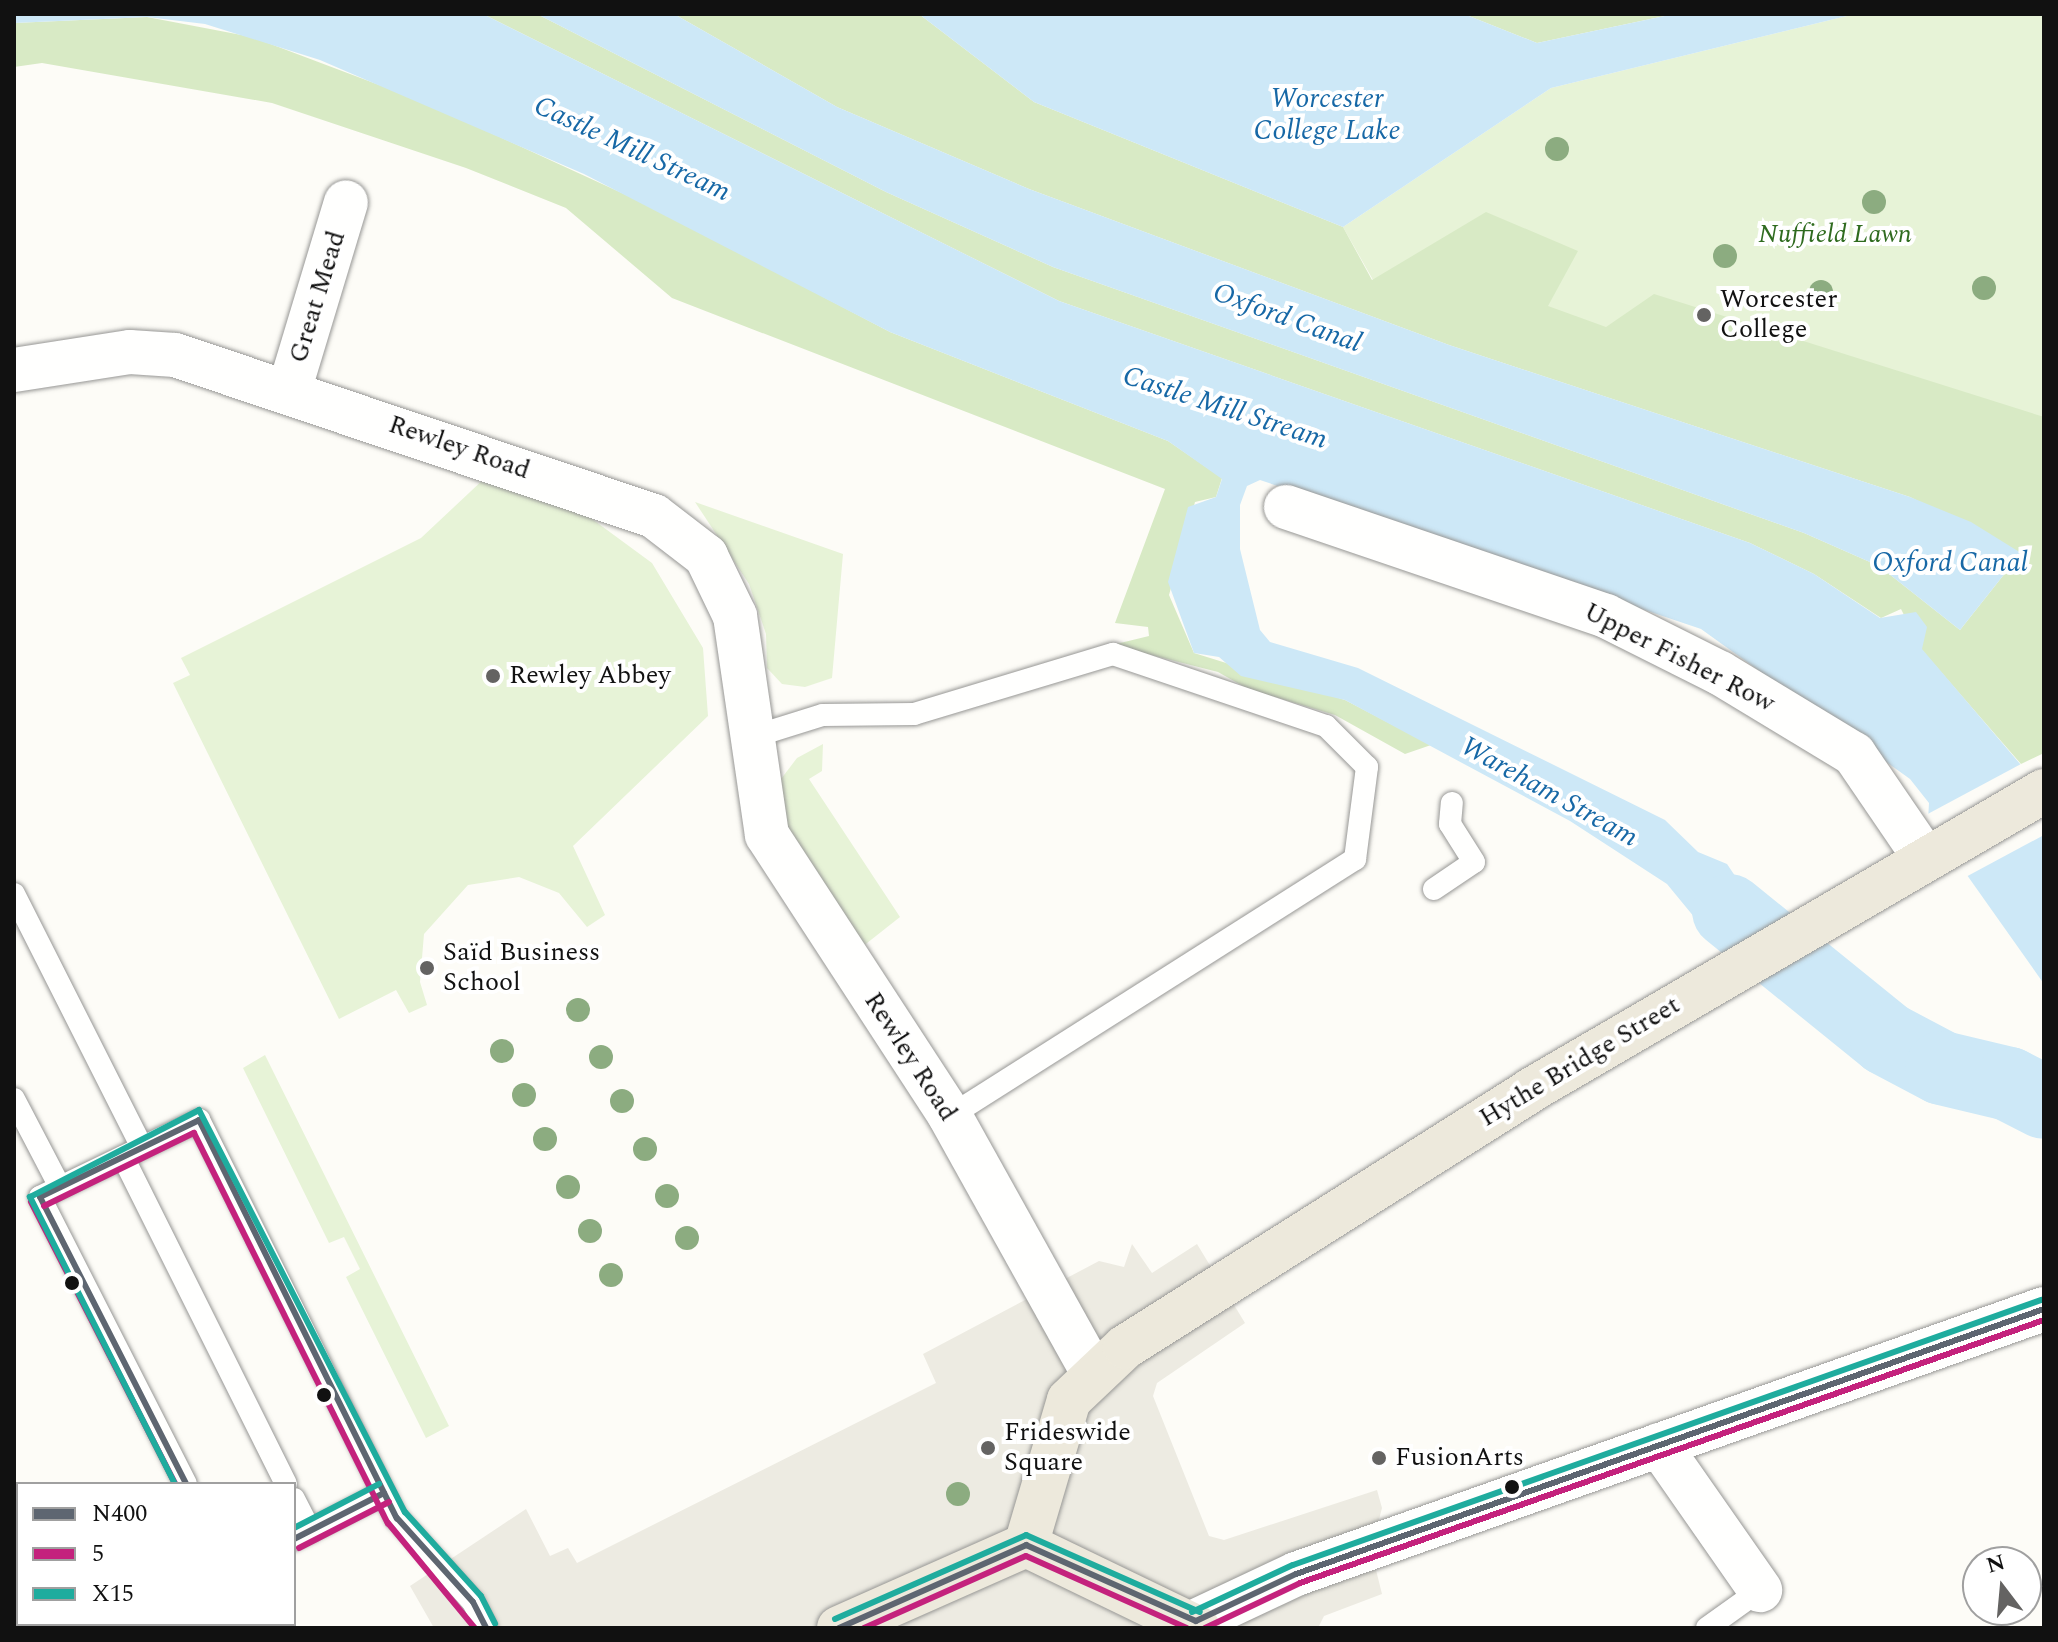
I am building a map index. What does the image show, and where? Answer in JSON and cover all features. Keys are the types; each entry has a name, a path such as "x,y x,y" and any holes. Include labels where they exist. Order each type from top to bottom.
{"main road":[{"name":"Hythe Bridge Street","path":"1026,1545 1056,1429 1108,1359 1746,962 2044,791"},
{"path":"839,1628 1026,1545 1197,1625"}],"street":[{"name":"Great Mead","path":"289,391 346,202"},
{"name":"Rewley Road","path":"14,370 130,352 175,355 654,516 706,556 735,616 749,738 767,835 1108,1359"},
{"name":"Upper Fisher Row","path":"1286,507 1606,616 1720,673 1854,754 1928,856"},
{"path":"1197,1625 1296,1574 2044,1309"},
{"path":"1659,1445 1760,1590"}],"lane":[{"path":"749,738 823,715 914,714 1113,654 1326,726 1367,767 1355,859 950,1116"},
{"path":"1434,889 1474,862 1450,824 1452,803"},
{"path":"14,894 285,1482"},
{"path":"14,1099 60,1187"},
{"path":"185,1482 40,1197 199,1120 384,1493 486,1628"},
{"path":"296,1508 302,1535 384,1493"},
{"path":"1707,1628 1760,1590"}],"green space":[{"path":"483,14 537,14 886,192 1053,267 1804,533 1879,566 1960,630 2021,553 1910,497 1449,345 1029,189 837,107 674,14 919,14 1034,102 1343,227 1372,280 1486,212 1578,251 1548,306 1606,327 1654,294 2044,417 2044,753 2021,764 1921,649 1901,609 1881,618 1814,574 1750,543 1059,301"},
{"path":"1464,14 1674,14 1537,43"},
{"name":"Nuffield Lawn","path":"1855,14 2044,14 2044,568 2030,539 1373,280 1343,227 1551,88"},
{"path":"147,17 252,37 419,100 648,205 890,332 1168,441 1222,478 1216,497 1195,502 1169,595 1194,653 1345,700 1431,745 1405,754 1335,715 1248,689 1218,672 1112,645 1149,636 1148,627 1115,623 1165,489 672,298 566,208 466,168 272,103 42,63 14,67 14,23"},
{"path":"486,477 588,516 652,563 703,648 708,716 573,846 605,915 587,927 559,893 519,877 468,885 424,934 420,982 427,1005 409,1013 396,990 339,1019 173,683 190,675 181,658 421,538"},
{"path":"695,502 843,554 832,678 805,687 782,684 767,668 766,634 749,584"},
{"path":"823,744 822,771 809,779 900,917 862,947 782,824 781,779 797,758"},
{"path":"265,1055 449,1426 426,1438 346,1277 360,1269 344,1237 329,1243 243,1068"}],"shaded area":[{"name":"Frideswide Square","path":"1132,1244 1152,1273 1197,1244 1245,1323 1157,1383 1153,1396 1209,1536 1224,1540 1377,1490 1382,1508 1371,1550 1382,1594 1324,1616 1318,1628 434,1628 410,1586 526,1509 550,1556 568,1548 577,1563 936,1383 923,1354 1099,1261 1124,1267"}],"water":[{"name":"Castle Mill Stream","path":"14,14 483,14 1059,301 1750,543 1814,574 1880,618 1916,612 1927,627 1922,649 2044,792 2044,984 1928,820 1929,803 1910,779 1701,629 1260,480 1247,486 1240,505 1240,549 1260,630 1270,642 1358,668 1665,820 1698,852 1727,864 1752,901 1831,959 1778,989 1704,929 1667,884 1570,821 1345,700 1241,676 1219,657 1194,653 1168,582 1188,507 1216,497 1222,479 1168,441 890,332 584,174 320,60 205,24 147,17 14,23"},
{"name":"Oxford Canal","path":"537,14 674,14 837,107 1029,189 1449,345 1910,497 1971,522 2021,553 1960,630 1879,566 1804,533 1053,267 886,192"},
{"name":"Worcester College Lake","path":"919,14 1464,14 1537,43 1674,14 1855,14 1551,88 1343,227 1034,102"}],"pier":[{"path":"2021,764 2044,792 2044,835 1962,879 1924,816"},
{"path":"1760,906 1831,959 1778,989 1712,934"}],"waterway":[{"name":"Wareham Stream","path":"1729,911 1887,1039 1942,1068 2009,1084 2044,1102"}],"transit line":[{"name":"X15","path":"174,1482 30,1197 199,1110 405,1512 481,1596 495,1624"},
{"name":"N400","path":"40,1197 199,1120 397,1518 473,1602 486,1628"},
{"name":"5","path":"44,1206 194,1133 388,1523 475,1628"},
{"name":"N400","path":"40,1197 185,1482"},
{"name":"5","path":"31,1202 174,1482"},
{"name":"X15","path":"1192,1612 1293,1565 2041,1300"},
{"name":"N400","path":"1196,1621 1296,1574 2044,1309"},
{"name":"5","path":"1205,1628 1300,1583 2044,1320"},
{"name":"X15","path":"296,1527 379,1484"},
{"name":"N400","path":"296,1538 384,1493"},
{"name":"5","path":"299,1548 389,1502"},
{"name":"X15","path":"835,1619 1026,1535 1200,1612"},
{"name":"N400","path":"839,1628 1026,1545 1196,1621"},
{"name":"5","path":"864,1628 1026,1556 1187,1628"}],"place":[{"name":"Worcester College","path":"1704,315"},
{"name":"Rewley Abbey","path":"493,676"},
{"name":"Saïd Business School","path":"427,968"},
{"name":"Frideswide Square","path":"988,1448"},
{"name":"FusionArts","path":"1379,1458"}]}
